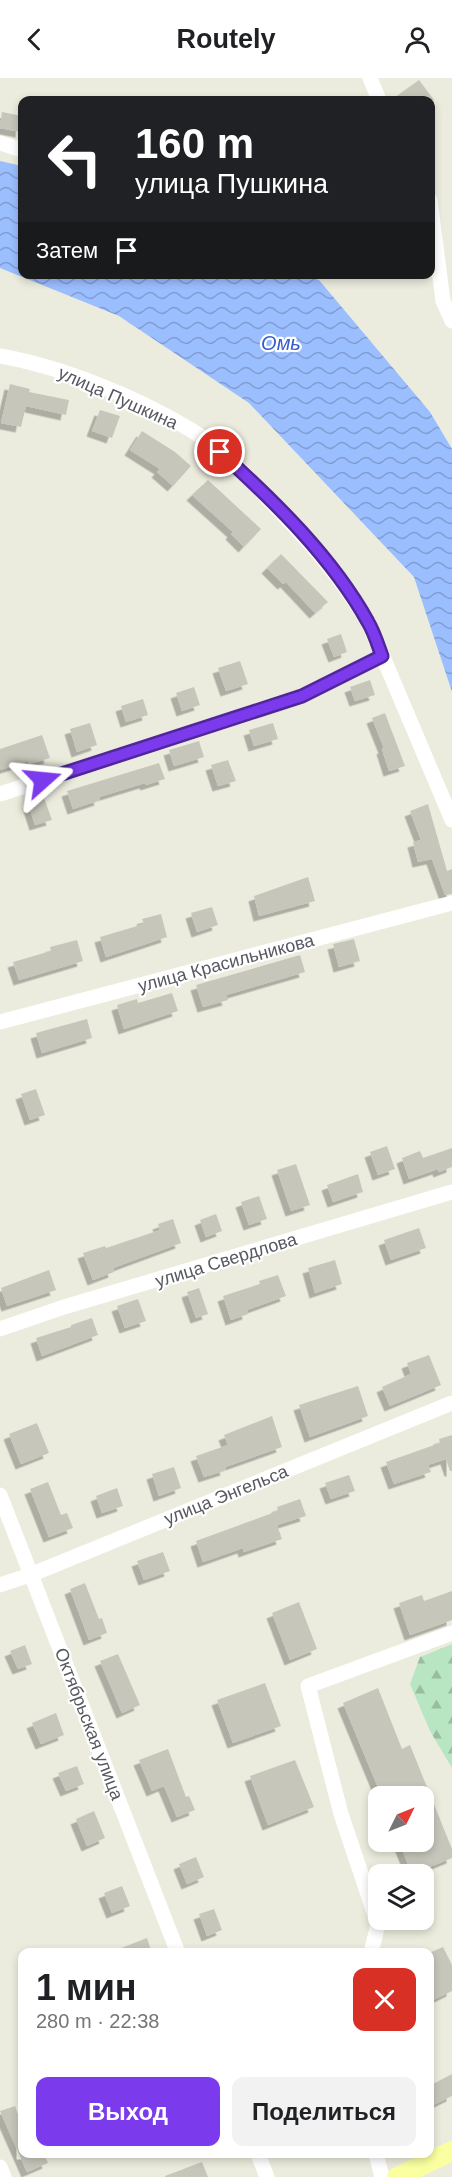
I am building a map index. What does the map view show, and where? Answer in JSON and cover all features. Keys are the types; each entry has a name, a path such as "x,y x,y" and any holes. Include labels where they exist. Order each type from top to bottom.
{"main road":[{"path":"397,2177 452,2151"}],"street":[{"path":"370,78 377,96"},
{"path":"0,143 18,149"},
{"path":"435,257 443,301 452,321"},
{"name":"улица Пушкина","path":"0,356 81,378 135,402 191,430 247,476 318,551 364,615 452,820"},
{"path":"0,794 302,696 382,656"},
{"name":"улица Красильникова","path":"0,1022 452,903"},
{"name":"улица Свердлова","path":"0,1329 64,1307 452,1192"},
{"name":"улица Энгельса","path":"0,1585 30,1575 452,1403"},
{"name":"Октябрьская улица","path":"0,1496 176,1948"},
{"path":"372,1948 378,1924 341,1814 308,1686 452,1633"},
{"path":"260,2158 267,2177"},
{"path":"377,2158 382,2177"},
{"path":"0,2167 4,2177"}],"green space":[{"path":"452,1644 452,1768 430,1731 410,1684 420,1657"}],"water":[{"name":"Омь","path":"0,161 18,165 18,275 0,268"},
{"name":"Омь","path":"27,279 319,280 430,412 452,449 452,692 414,577 249,403 119,316"}],"building":[{"path":"419,80 431,96 397,96"},
{"path":"2,112 18,115 18,131 0,128"},
{"path":"10,384 30,389 29,392 69,400 66,415 26,406 21,427 1,423"},
{"path":"100,410 120,416 112,438 92,431"},
{"path":"142,431 175,452 191,466 173,486 157,472 160,469 130,450"},
{"path":"208,480 261,529 244,547 231,534 233,532 192,495"},
{"path":"281,554 328,602 315,613 286,582 283,584 267,568"},
{"path":"341,634 347,652 334,657 327,639"},
{"path":"240,661 248,684 226,691 218,668"},
{"path":"370,680 375,695 355,701 350,687"},
{"path":"194,687 200,705 182,711 176,693"},
{"path":"143,699 148,715 126,722 121,706"},
{"path":"385,713 405,766 389,771 382,749 384,748 372,718"},
{"path":"90,723 97,745 77,752 70,729"},
{"path":"273,723 278,739 254,746 249,730"},
{"path":"42,735 50,758 29,764 28,761 0,770 0,749"},
{"path":"199,741 204,757 174,766 169,750"},
{"path":"228,760 236,781 218,786 211,765"},
{"path":"159,763 165,779 99,797 100,800 73,809 67,791"},
{"path":"44,798 52,820 35,825 28,803"},
{"path":"428,804 447,871 452,869 452,894 445,895 432,859 418,862 413,842 421,840 410,811"},
{"path":"308,877 315,901 259,916 254,896"},
{"path":"212,907 218,925 197,932 191,913"},
{"path":"161,914 167,937 106,957 100,937 144,924 142,919"},
{"path":"354,939 360,961 339,967 333,944"},
{"path":"77,940 83,961 19,980 13,962 51,951 50,947"},
{"path":"300,955 305,972 226,995 228,1000 203,1007 196,985"},
{"path":"172,993 178,1011 124,1029 117,1005 137,999 138,1003"},
{"path":"87,1019 92,1038 42,1053 36,1033"},
{"path":"36,1089 45,1115 30,1120 21,1094"},
{"path":"387,1146 395,1169 378,1175 370,1152"},
{"path":"452,1148 452,1167 439,1172 438,1169 409,1179 402,1158 420,1151 423,1158"},
{"path":"296,1164 310,1205 291,1211 277,1170"},
{"path":"358,1174 363,1192 333,1202 327,1185"},
{"path":"259,1196 267,1219 249,1225 241,1202"},
{"path":"216,1214 222,1231 206,1237 200,1220"},
{"path":"173,1219 181,1243 113,1268 114,1272 93,1280 83,1253 160,1230 158,1224"},
{"path":"419,1228 426,1248 391,1260 384,1240"},
{"path":"335,1260 342,1284 315,1293 308,1268"},
{"path":"49,1270 56,1290 7,1306 1,1288"},
{"path":"278,1275 286,1296 247,1310 248,1314 231,1320 223,1296 260,1284 259,1281"},
{"path":"199,1288 208,1314 196,1318 187,1292"},
{"path":"138,1299 146,1321 125,1328 117,1306"},
{"path":"92,1318 98,1335 42,1356 36,1338"},
{"path":"429,1355 441,1385 390,1406 382,1387 411,1374 407,1363"},
{"path":"358,1386 368,1416 310,1437 299,1405"},
{"path":"272,1416 282,1447 204,1477 196,1456 228,1445 224,1435"},
{"path":"37,1423 49,1453 21,1464 9,1434"},
{"path":"452,1435 452,1471 446,1459 428,1465 431,1472 394,1484 386,1462 440,1443 439,1439"},
{"path":"174,1467 181,1488 159,1496 152,1474"},
{"path":"349,1475 355,1491 331,1499 325,1483"},
{"path":"48,1482 61,1515 67,1513 73,1528 49,1537 30,1489"},
{"path":"117,1488 123,1506 102,1513 96,1496"},
{"path":"300,1499 306,1516 277,1525 282,1539 244,1552 243,1548 203,1562 196,1541 278,1511 277,1507"},
{"path":"163,1552 170,1571 144,1580 137,1561"},
{"path":"85,1583 107,1633 89,1640 70,1589"},
{"path":"452,1591 452,1620 410,1635 399,1603 422,1595 424,1601"},
{"path":"299,1602 317,1649 290,1660 272,1613"},
{"path":"25,1645 32,1664 18,1669 10,1651"},
{"path":"118,1654 140,1705 122,1713 100,1661"},
{"path":"265,1683 281,1726 233,1743 217,1700"},
{"path":"378,1688 402,1749 410,1745 427,1786 377,1786 343,1703"},
{"path":"56,1713 64,1735 41,1744 32,1723"},
{"path":"168,1749 186,1797 189,1796 195,1810 177,1817 164,1786 152,1791 139,1760"},
{"path":"295,1760 314,1807 268,1825 250,1776"},
{"path":"77,1766 84,1784 66,1791 58,1773"},
{"path":"434,1804 452,1849 452,1858 434,1865 408,1864 403,1852 434,1852"},
{"path":"94,1811 105,1838 87,1846 76,1819"},
{"path":"196,1857 204,1877 187,1884 179,1864"},
{"path":"122,1886 130,1906 112,1913 104,1893"},
{"path":"214,1909 222,1930 207,1936 199,1914"},
{"path":"147,1938 150,1948 121,1948"},
{"path":"443,1947 452,1965 452,1991 434,2000 434,1951"},
{"path":"452,2074 452,2096 434,2105 434,2083"},
{"path":"15,2106 18,2115 18,2152 0,2111"},
{"path":"21,2158 46,2158 48,2163 27,2172"},
{"path":"202,2162 208,2177 165,2177 165,2176"}],"route":[{"path":"43,780 302,696 382,656 369,624 354,598 318,551 247,476 220,452"}]}
